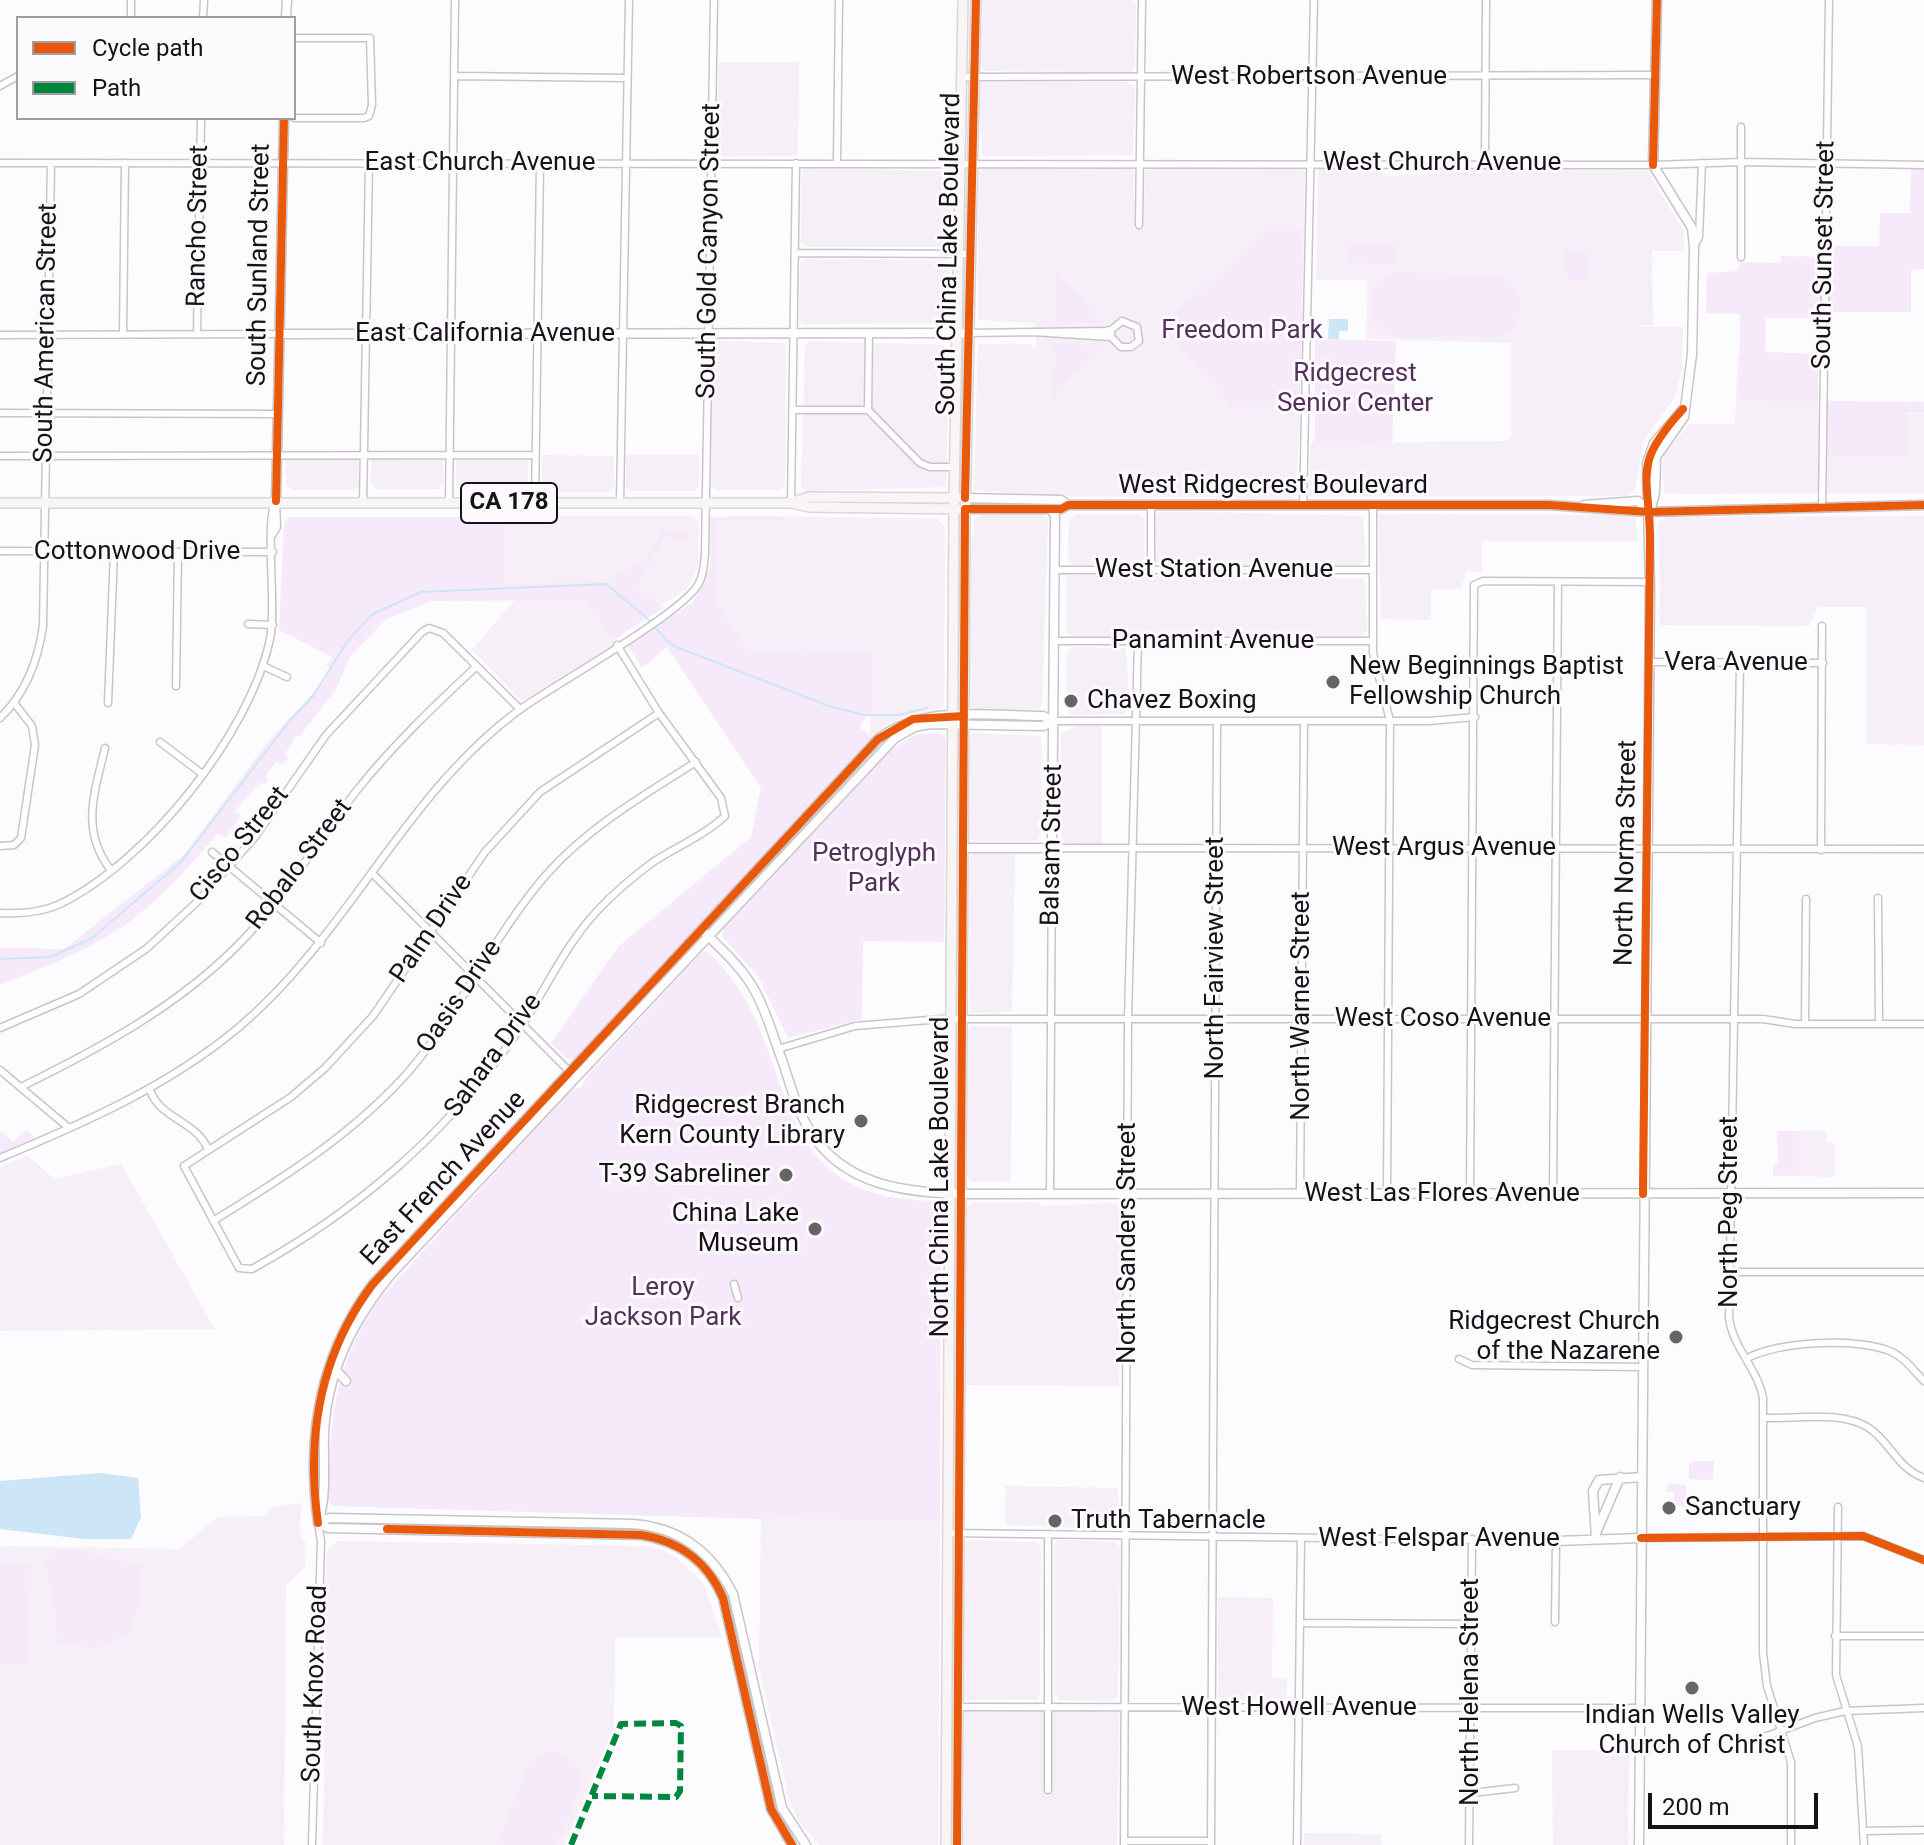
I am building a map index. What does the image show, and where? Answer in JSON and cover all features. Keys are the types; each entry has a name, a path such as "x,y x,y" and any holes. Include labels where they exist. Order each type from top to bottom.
{"main road":[{"name":"South China Lake Boulevard","path":"954,509 963,0"},
{"name":"South China Lake Boulevard","path":"965,509 976,0"},
{"name":"CA 178","path":"791,503 809,497 954,497"},
{"name":"West Ridgecrest Boulevard","path":"954,497 965,498"},
{"name":"CA 178","path":"0,503 791,503 809,507 954,509"},
{"path":"954,509 965,509"},
{"name":"North China Lake Boulevard","path":"954,509 953,622 963,848 956,1019"},
{"name":"North China Lake Boulevard","path":"957,1845 958,1707 950,1327 956,1019 953,792 964,667 965,509"},
{"path":"953,622 958,629 958,659 964,667"},
{"path":"953,792 957,801 958,844 963,848"},
{"name":"North China Lake Boulevard","path":"946,1845 960,1375 955,1193"},
{"path":"950,1327 955,1341 954,1372 960,1375"}],"street":[{"path":"449,504 457,76 455,0"},
{"path":"620,503 625,78 629,0"},
{"name":"South Gold Canyon Street","path":"0,1158 150,1090 237,1028 321,943 435,788 520,709 675,608 699,584 705,554 714,0"},
{"path":"837,163 839,0"},
{"path":"1139,225 1142,0"},
{"path":"1303,506 1314,0"},
{"path":"1485,163 1486,0"},
{"path":"1657,0 1653,165 1692,228 1694,247"},
{"name":"South Sunset Street","path":"1822,509 1829,0"},
{"path":"296,38 367,37 371,40 371,111 364,118 296,118"},
{"name":"West Robertson Avenue","path":"962,77 1656,75"},
{"path":"457,76 625,78"},
{"name":"Rancho Street","path":"197,334 201,120"},
{"name":"South Sunland Street","path":"276,501 284,120"},
{"path":"1741,127 1741,257"},
{"name":"West Church Avenue","path":"960,163 1653,165 1742,162 1924,165"},
{"name":"East Church Avenue","path":"0,163 960,163"},
{"name":"South American Street","path":"15,704 41,644 51,163"},
{"path":"123,333 125,163"},
{"path":"363,504 369,163"},
{"path":"791,503 795,410 796,163"},
{"path":"1694,247 1699,237 1702,163"},
{"path":"535,503 540,164"},
{"name":"North Norma Street","path":"1639,1845 1650,582 1646,470 1650,450 1683,409 1692,354 1694,247"},
{"path":"795,253 971,254"},
{"path":"1128,322 1137,327 1140,336 1135,345 1126,348 1116,345 1111,334 1115,324 1128,322"},
{"path":"970,333 1033,332 1038,329 1111,334"},
{"path":"869,333 868,410 920,463 930,467 955,467"},
{"name":"East California Avenue","path":"0,335 970,333"},
{"path":"795,410 868,410"},
{"path":"0,413 277,414"},
{"path":"0,456 535,455"},
{"name":"West Ridgecrest Boulevard","path":"965,498 1061,500 1068,505"},
{"path":"1043,499 1051,509"},
{"path":"0,913 34,912 59,905 151,837 243,714 263,666 273,625 270,511 276,501"},
{"name":"West Ridgecrest Boulevard","path":"965,509 1051,509 1068,505 1581,507 1586,503 1638,501 1649,512 1924,505"},
{"path":"1151,505 1151,570"},
{"path":"1373,506 1372,641 1390,721 1387,1194"},
{"name":"Balsam Street","path":"1050,1194 1055,641 1055,516 1051,509"},
{"name":"Cottonwood Drive","path":"0,551 273,552"},
{"path":"108,703 114,552"},
{"path":"176,686 178,552"},
{"name":"West Station Avenue","path":"1055,570 1373,570"},
{"path":"1470,1194 1474,585 1483,581 1650,582"},
{"path":"1553,1194 1558,583"},
{"path":"248,624 273,625"},
{"path":"1821,850 1822,626"},
{"name":"Cisco Street","path":"0,1028 79,994 125,963 189,910 255,837 298,771 363,694 422,632 435,629 446,635 477,666"},
{"name":"Panamint Avenue","path":"1055,641 1372,641"},
{"name":"North Sanders Street","path":"1124,1843 1128,1537 1128,1019 1138,642"},
{"path":"617,645 659,713 696,762"},
{"name":"Vera Avenue","path":"1649,662 1823,663"},
{"name":"North Peg Street","path":"1740,663 1738,849 1733,897 1730,1325 1761,1387 1764,1418 1765,1675 1792,1770 1791,1845"},
{"path":"263,666 287,677"},
{"path":"477,666 520,709"},
{"name":"Robalo Street","path":"21,1087 124,1033 182,994 239,944 275,905 365,780 400,740 477,666"},
{"path":"0,718 15,704 32,726 34,756 21,838 14,845 0,846"},
{"name":"Palm Drive","path":"208,1149 291,1097 325,1068 373,1016 485,852 540,792 659,713"},
{"path":"1054,721 1390,721 1465,720 1475,717"},
{"name":"East French Avenue","path":"318,1523 315,1438 319,1398 335,1346 360,1301 706,934 878,739 913,719 1043,726 1054,721"},
{"name":"North Fairview Street","path":"1212,1537 1217,721"},
{"name":"North Warner Street","path":"1300,1194 1304,721"},
{"path":"160,742 201,773"},
{"path":"105,748 90,825 96,848 110,869"},
{"name":"Sahara Drive","path":"213,1221 236,1265 248,1270 336,1218 428,1143 464,1103 523,1024 561,959 596,912 651,864 720,820 726,812 721,798 696,762"},
{"name":"Oasis Drive","path":"213,1221 329,1147 394,1087 432,1041 510,921 555,865 589,834 696,762"},
{"name":"West Argus Avenue","path":"963,848 1924,849"},
{"path":"212,852 321,943"},
{"path":"373,874 573,1075"},
{"path":"1878,898 1879,1024"},
{"path":"1805,1024 1806,899"},
{"name":"West Las Flores Avenue","path":"706,934 732,959 753,988 804,1119 833,1158 855,1174 889,1187 955,1193 1050,1194 1924,1193"},
{"name":"West Coso Avenue","path":"778,1049 870,1023 956,1019 1732,1019 1805,1024 1924,1024"},
{"path":"0,1070 69,1128"},
{"name":"East French Avenue","path":"318,1523 323,1505 325,1415 336,1371 355,1324 380,1287 568,1087 573,1075"},
{"path":"150,1090 158,1106 196,1129 208,1149 184,1169 213,1221"},
{"path":"1730,1272 1924,1272"},
{"path":"734,1284 738,1298"},
{"path":"346,1381 336,1371 334,1362 360,1301"},
{"path":"1746,1359 1781,1345 1869,1345 1905,1359 1924,1381"},
{"path":"1459,1359 1472,1365 1642,1367"},
{"path":"1764,1418 1857,1423 1879,1436 1904,1467 1924,1478"},
{"path":"1596,1536 1620,1477"},
{"path":"1596,1536 1594,1487 1603,1478 1642,1477"},
{"path":"1838,1507 1835,1536 1836,1675 1860,1756 1864,1845"},
{"path":"318,1523 329,1518 632,1524 656,1527 684,1538 715,1564 733,1594 782,1808 806,1845"},
{"path":"318,1523 328,1528 641,1535 666,1541 689,1553 707,1570 723,1598 771,1809 787,1843 796,1833"},
{"name":"South Knox Road","path":"312,1845 321,1541 318,1523"},
{"name":"West Felspar Avenue","path":"954,1534 1556,1541 1596,1536 1835,1536 1877,1539 1924,1560"},
{"path":"1048,1534 1048,1790"},
{"path":"1124,1843 1211,1843 1212,1537"},
{"path":"1297,1845 1301,1538"},
{"name":"North Helena Street","path":"1469,1845 1472,1793 1472,1539"},
{"path":"1555,1622 1556,1541"},
{"path":"1300,1623 1471,1624"},
{"path":"1835,1636 1924,1636"},
{"name":"West Howell Avenue","path":"958,1707 1640,1708"},
{"path":"1751,1742 1773,1732 1782,1733 1815,1718 1845,1711 1924,1708"},
{"path":"1472,1793 1515,1788"},
{"path":"1865,1831 1924,1830"}],"shaded area":[{"path":"982,0 1133,0 1136,3 1135,67 1131,72 985,71 980,65"},
{"path":"719,62 799,62 798,156 721,156 716,149"},
{"path":"981,82 1129,82 1135,88 1133,155 982,156 978,85"},
{"path":"805,168 949,171 951,244 949,247 806,247 801,243 802,172"},
{"path":"1130,168 1134,173 1134,230 1144,229 1145,172 1154,168 1301,169 1305,172 1300,426 1294,498 1045,496 974,490 978,344 1030,344 1036,349 1035,323 978,320 978,173 983,169"},
{"path":"1318,169 1377,169 1385,176 1426,175 1436,169 1647,171 1684,231 1684,251 1652,251 1653,325 1625,326 1683,327 1682,367 1675,397 1643,441 1635,489 1629,496 1309,496 1310,448 1392,447 1394,442 1506,441 1511,436 1511,343 1366,339 1367,280 1316,280"},
{"path":"807,259 947,260 950,263 949,319 945,323 804,324 799,320 800,263"},
{"path":"716,341 783,343 786,346 785,485 781,490 716,490 711,486 712,348"},
{"path":"810,341 943,345 949,351 946,487 806,491 801,485 805,346"},
{"path":"1738,354 1818,355 1818,414 1924,414 1924,493 1664,494 1662,466 1666,450 1690,424 1735,424"},
{"path":"371,453 443,453 443,484 439,489 376,489 371,484"},
{"path":"286,454 358,454 359,485 354,490 292,490 286,485"},
{"path":"456,455 528,455 528,486 524,491 462,491 456,487"},
{"path":"542,455 614,456 614,487 610,492 547,492 542,487"},
{"path":"626,455 699,455 699,486 695,491 632,491 626,487"},
{"path":"1163,511 1360,516 1363,519 1366,559 1361,565 1159,565 1155,560 1156,514"},
{"path":"1042,514 1048,520 1042,705 1038,710 974,710 969,705 969,563 974,521 981,515"},
{"path":"1076,514 1140,514 1145,520 1144,561 1140,566 1073,565 1068,561 1069,519"},
{"path":"1378,514 1635,515 1638,541 1482,541 1482,572 1466,571 1461,589 1431,589 1431,620 1381,619"},
{"path":"500,516 693,516 699,523 698,566 688,588 658,607 603,586 500,584"},
{"path":"1924,516 1924,745 1867,744 1867,607 1818,607 1809,626 1660,625 1659,522 1668,517"},
{"path":"709,518 937,518 945,527 944,704 937,711 912,714 887,724 870,740 870,651 742,651 712,605"},
{"path":"1067,577 1361,578 1365,581 1367,631 1363,636 1074,636 1066,631"},
{"path":"519,595 588,598 615,644 522,701 472,650"},
{"path":"1074,647 1126,648 1129,699 1125,714 1072,715 1067,710 1067,651"},
{"path":"1076,726 1102,726 1102,844 1069,844 1063,841 1061,833 1061,734"},
{"path":"973,733 1041,736 1042,828 1037,841 973,841 967,837 969,737"},
{"path":"1015,853 1012,1012 970,1013 969,858 972,854"},
{"path":"971,1026 1012,1026 1011,1182 971,1182 967,1177 968,1029"},
{"path":"1777,1131 1827,1131 1827,1141 1835,1144 1835,1177 1773,1176 1773,1164 1778,1163"},
{"path":"27,1155 54,1179 121,1164 215,1329 0,1331 0,1167"},
{"path":"1039,1202 1041,1206 1116,1203 1121,1208 1119,1386 965,1385 967,1207 971,1203"},
{"path":"1006,1486 1118,1488 1119,1524 1114,1529 1005,1525"},
{"path":"301,1503 300,1536 305,1541 305,1567 286,1586 284,1845 0,1845 0,1546 179,1549 218,1517 265,1516 274,1506"},
{"path":"761,1519 940,1521 938,1845 820,1845 799,1822 789,1799 759,1668"},
{"path":"968,1540 1036,1542 1041,1546 1040,1695 1037,1700 964,1700 964,1543"},
{"path":"1058,1540 1115,1542 1120,1548 1118,1695 1112,1701 1059,1700 1055,1695 1055,1545"},
{"path":"337,1541 644,1546 659,1549 677,1558 704,1584 722,1637 615,1637 614,1727 564,1845 323,1845 327,1550"},
{"path":"1218,1597 1273,1598 1272,1678 1287,1679 1286,1700 1223,1700 1218,1696"},
{"path":"966,1711 1115,1711 1119,1714 1117,1845 963,1845 962,1715"},
{"path":"1552,1750 1629,1750 1628,1845 1553,1845"},
{"path":"1304,1833 1381,1834 1381,1845 1304,1845"}],"green space":[{"path":"1911,167 1924,167 1924,269 1911,270 1911,312 1827,312 1828,246 1879,246 1880,213 1910,213"},
{"name":"Freedom Park","path":"1303,230 1300,406 1232,407 1165,329 1169,320 1263,231"},
{"path":"1349,244 1396,244 1396,264 1349,263"},
{"path":"1564,250 1590,250 1589,281 1568,281"},
{"path":"1781,256 1823,257 1822,318 1766,318 1765,352 1818,354 1818,402 1739,401 1740,314 1706,313 1707,273 1738,271 1739,262 1781,263"},
{"path":"1055,269 1104,324 1050,322 1055,318"},
{"path":"1393,272 1501,275 1516,288 1520,297 1520,316 1510,332 1501,337 1389,337 1372,322 1370,299 1375,286"},
{"name":"Ridgecrest Senior Center","path":"1315,339 1396,341 1392,447 1310,448 1315,437"},
{"path":"1050,343 1105,346 1065,384 1050,405 1050,397 1054,396 1055,351 1050,349"},
{"path":"1825,401 1924,402 1924,413 1906,413 1906,457 1825,456"},
{"path":"289,517 504,517 504,584 604,581 644,562 662,531 685,532 685,541 665,534 637,588 664,607 613,640 585,600 431,601 386,619 351,655 336,689 299,737 292,740 294,742 285,753 288,757 283,764 276,762 265,777 269,780 265,785 260,782 235,811 241,816 225,838 218,833 158,897 117,930 74,954 0,985 0,948 64,949 184,855 266,744 326,679 330,668 327,666 332,657 279,630 284,523"},
{"path":"785,517 785,521 718,521 718,605 748,650 800,650 800,645 805,650 873,650 872,711 859,726 873,739 574,1059 566,1058 551,1043 618,947 751,837 761,788 667,647 642,668 628,646 693,602 711,566 712,518"},
{"name":"Petroglyph Park","path":"938,732 946,738 944,942 863,941 862,1019 788,1038 759,978 723,937 723,929 891,750 914,735"},
{"name":"Leroy Jackson Park","path":"702,952 708,952 739,989 760,1030 790,1111 809,1146 837,1175 878,1194 937,1201 941,1206 940,1521 761,1519 332,1506 328,1501 329,1473 333,1421 342,1374 376,1303 572,1088 581,1088 587,1076"},
{"path":"27,1130 35,1138 0,1153 0,1131 13,1142"},
{"path":"1777,1131 1799,1131 1799,1175 1773,1175 1774,1165 1779,1164"},
{"path":"1714,1461 1713,1480 1689,1479 1689,1464"},
{"path":"1668,1484 1686,1485 1686,1508 1674,1505 1674,1492 1666,1492"},
{"path":"55,1549 74,1549 142,1565 139,1605 129,1633 97,1648 57,1644 54,1599 47,1579 46,1559"},
{"path":"0,1563 31,1564 29,1665 0,1664"},
{"path":"544,1751 560,1753 575,1763 582,1783 556,1845 496,1845 530,1762"}],"water":[{"path":"1329,319 1348,319 1348,331 1339,331 1339,339 1328,339"},
{"path":"101,1473 138,1478 141,1517 131,1539 84,1539 0,1529 0,1481"}],"waterway":[{"path":"0,959 51,957 92,938 181,862 287,724 313,696 349,639 373,614 421,592 606,584 646,617 668,642 829,706 864,715 899,715 927,708"}],"marked path":[{"path":"571,1845 621,1724 676,1723 681,1726 680,1791 676,1797 592,1796"}],"cycle path":[{"path":"965,498 976,0"},
{"path":"1653,165 1657,0"},
{"path":"276,501 284,120"},
{"path":"1643,1194 1650,540 1647,470 1656,443 1683,409"},
{"path":"957,1845 965,509 1061,509 1068,505 1549,505 1649,512 1924,505"},
{"path":"318,1523 314,1459 321,1398 340,1340 372,1285 878,739 913,719 964,716"},
{"path":"387,1529 641,1535 668,1542 691,1555 709,1574 723,1598 771,1809 792,1845"},
{"path":"1641,1538 1863,1536 1924,1560"}],"place":[{"name":"New Beginnings Baptist Fellowship Church","path":"1333,682"},
{"name":"Chavez Boxing","path":"1071,701"},
{"name":"Ridgecrest Branch Kern County Library","path":"861,1121"},
{"name":"T-39 Sabreliner","path":"786,1175"},
{"name":"China Lake Museum","path":"815,1229"},
{"name":"Ridgecrest Church of the Nazarene","path":"1676,1337"},
{"name":"Sanctuary","path":"1669,1508"},
{"name":"Truth Tabernacle","path":"1055,1521"},
{"name":"Indian Wells Valley Church of Christ","path":"1692,1688"}]}
